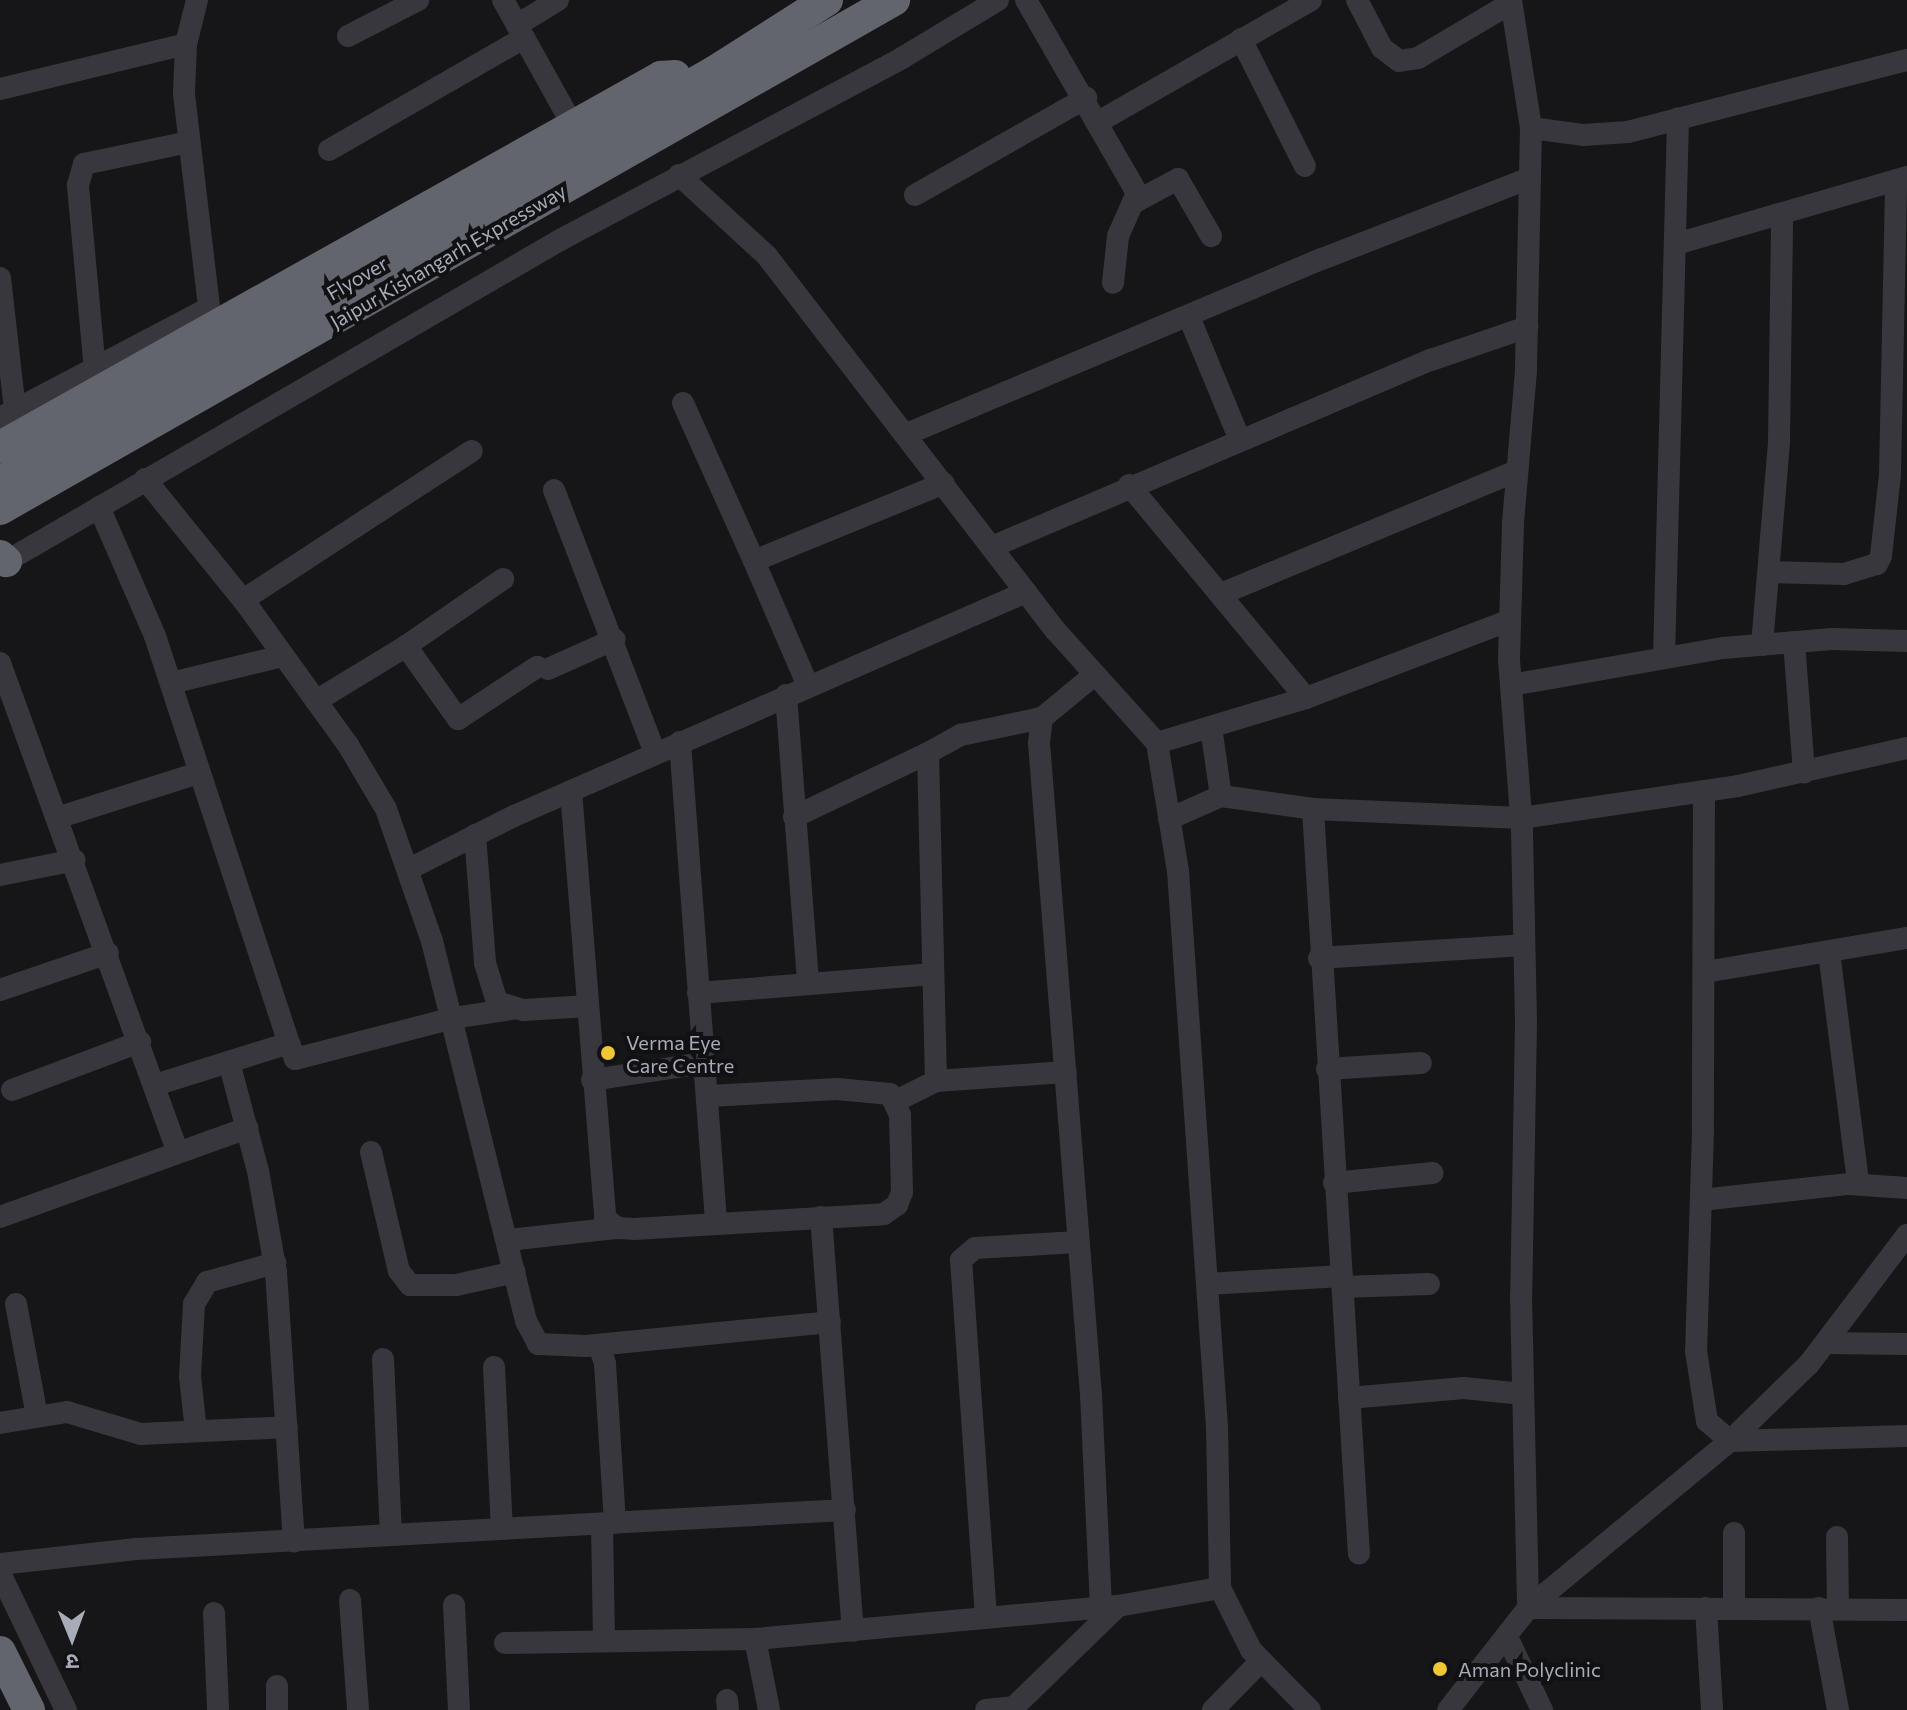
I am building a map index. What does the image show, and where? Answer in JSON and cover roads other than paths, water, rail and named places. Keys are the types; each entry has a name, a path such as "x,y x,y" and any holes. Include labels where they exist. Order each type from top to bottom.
{"highway":[{"path":"0,447 210,320 661,77 714,72 827,0"},
{"name":"Jaipur Kishangarh Expressway","path":"0,509 894,0"},
{"name":"Flyover","path":"0,482 714,72"},
{"path":"0,1652 29,1710"}],"street":[{"path":"0,278 8,414 95,370 210,320 188,142 186,44 197,0"},
{"path":"348,36 418,0"},
{"path":"503,0 573,126"},
{"path":"329,150 520,32 558,0"},
{"path":"2,561 679,175 902,58 998,0"},
{"path":"1026,0 1131,176 1135,202"},
{"path":"1100,121 1311,0"},
{"path":"1357,0 1382,48 1399,61 1418,58 1511,2 1531,128 1527,327 1510,620 1511,685 1521,818 1524,945 1523,1394 1528,1608"},
{"path":"1241,39 1305,166"},
{"path":"0,89 186,44"},
{"path":"1531,128 1583,135 1628,132 1907,60"},
{"path":"915,195 1086,98"},
{"path":"1664,658 1678,118"},
{"path":"95,370 78,185 84,164 188,142"},
{"path":"679,175 767,256 1093,676 1157,743 1178,871 1207,1284 1220,1588 1227,1610 1261,1661 1310,1710"},
{"path":"907,434 1530,178"},
{"path":"1676,244 1782,216 1901,178 1890,474 1881,556 1877,564 1844,574 1769,572"},
{"path":"1113,283 1118,236 1135,202 1178,179 1211,236"},
{"path":"1762,645 1779,441 1782,216"},
{"path":"1189,317 1240,440"},
{"path":"994,546 1129,485 1431,360 1527,327"},
{"path":"683,403 808,686"},
{"path":"243,600 472,451"},
{"path":"1221,594 1517,471"},
{"path":"145,479 243,600 316,701 386,809 409,869 453,1018 526,1321 538,1344 599,1345 830,1322"},
{"path":"754,561 944,483"},
{"path":"1129,485 1306,698"},
{"path":"554,490 615,639 655,753"},
{"path":"99,507 171,683 295,1059 453,1018 512,1009 588,1006"},
{"path":"316,701 406,646 503,579"},
{"path":"409,869 475,835 655,753 1026,592"},
{"path":"1157,743 1306,698 1510,620"},
{"path":"406,646 458,719 543,668 615,639"},
{"path":"1511,685 1664,658 1762,645 1907,641"},
{"path":"1794,642 1804,773"},
{"path":"171,683 283,656"},
{"path":"0,663 60,817 177,1150"},
{"path":"794,817 961,735 1042,718 1093,676"},
{"path":"786,695 808,983"},
{"path":"986,1710 1013,1708 1110,1606 1039,743 1042,718"},
{"path":"1211,727 1221,796"},
{"path":"680,742 716,1223"},
{"path":"1169,819 1221,796 1313,809 1521,818 1804,773 1907,748"},
{"path":"928,753 936,1081"},
{"path":"60,817 199,773"},
{"path":"571,791 605,1218 617,1228"},
{"path":"1704,791 1705,972 1696,1351 1707,1421 1730,1441 1907,1436"},
{"path":"1313,809 1319,958 1359,1554"},
{"path":"475,835 491,991 497,1002 512,1009"},
{"path":"0,875 75,860"},
{"path":"1705,972 1907,938"},
{"path":"1319,958 1524,945"},
{"path":"1829,952 1858,1183"},
{"path":"0,990 108,953"},
{"path":"698,993 933,974"},
{"path":"12,1090 140,1042"},
{"path":"155,1085 289,1043"},
{"path":"229,1062 247,1128 275,1263 294,1541"},
{"path":"592,1080 703,1063"},
{"path":"1327,1069 1421,1063"},
{"path":"896,1101 936,1081 1066,1072"},
{"path":"508,1240 617,1228 884,1214 897,1205 902,1192 896,1101 890,1094 837,1089 708,1096"},
{"path":"0,1217 177,1150 247,1128"},
{"path":"371,1152 399,1271 410,1285 456,1285 515,1272"},
{"path":"1334,1183 1432,1173"},
{"path":"1701,1200 1858,1183 1907,1188"},
{"path":"821,1217 853,1631"},
{"path":"1448,1710 1508,1639 1528,1608 1730,1441 1825,1343 1907,1235"},
{"path":"986,1617 961,1260 975,1248 1078,1242"},
{"path":"196,1431 190,1377 194,1304 207,1282 275,1263"},
{"path":"1207,1284 1343,1281 1429,1284"},
{"path":"16,1304 37,1416"},
{"path":"1825,1343 1907,1344"},
{"path":"599,1345 605,1364 609,1523 604,1640"},
{"path":"383,1359 391,1535"},
{"path":"494,1367 502,1529"},
{"path":"1349,1398 1464,1388 1523,1394"},
{"path":"0,1423 67,1412 94,1416 141,1434 287,1427"},
{"path":"0,1564 294,1541 845,1510"},
{"path":"1734,1533 1734,1608"},
{"path":"1837,1537 1828,1608 1838,1710"},
{"path":"0,1573 66,1710"},
{"path":"505,1643 755,1639 1110,1606 1220,1588"},
{"path":"350,1600 358,1710"},
{"path":"454,1605 459,1710"},
{"path":"1528,1608 1907,1610"},
{"path":"1706,1608 1712,1710"},
{"path":"214,1613 218,1710"},
{"path":"755,1639 769,1710"},
{"path":"1508,1639 1542,1710"},
{"path":"1213,1710 1261,1661"},
{"path":"277,1686 277,1710"}],"place":[{"name":"Verma Eye Care Centre","path":"608,1053"},
{"name":"Aman Polyclinic","path":"1440,1669"}]}
